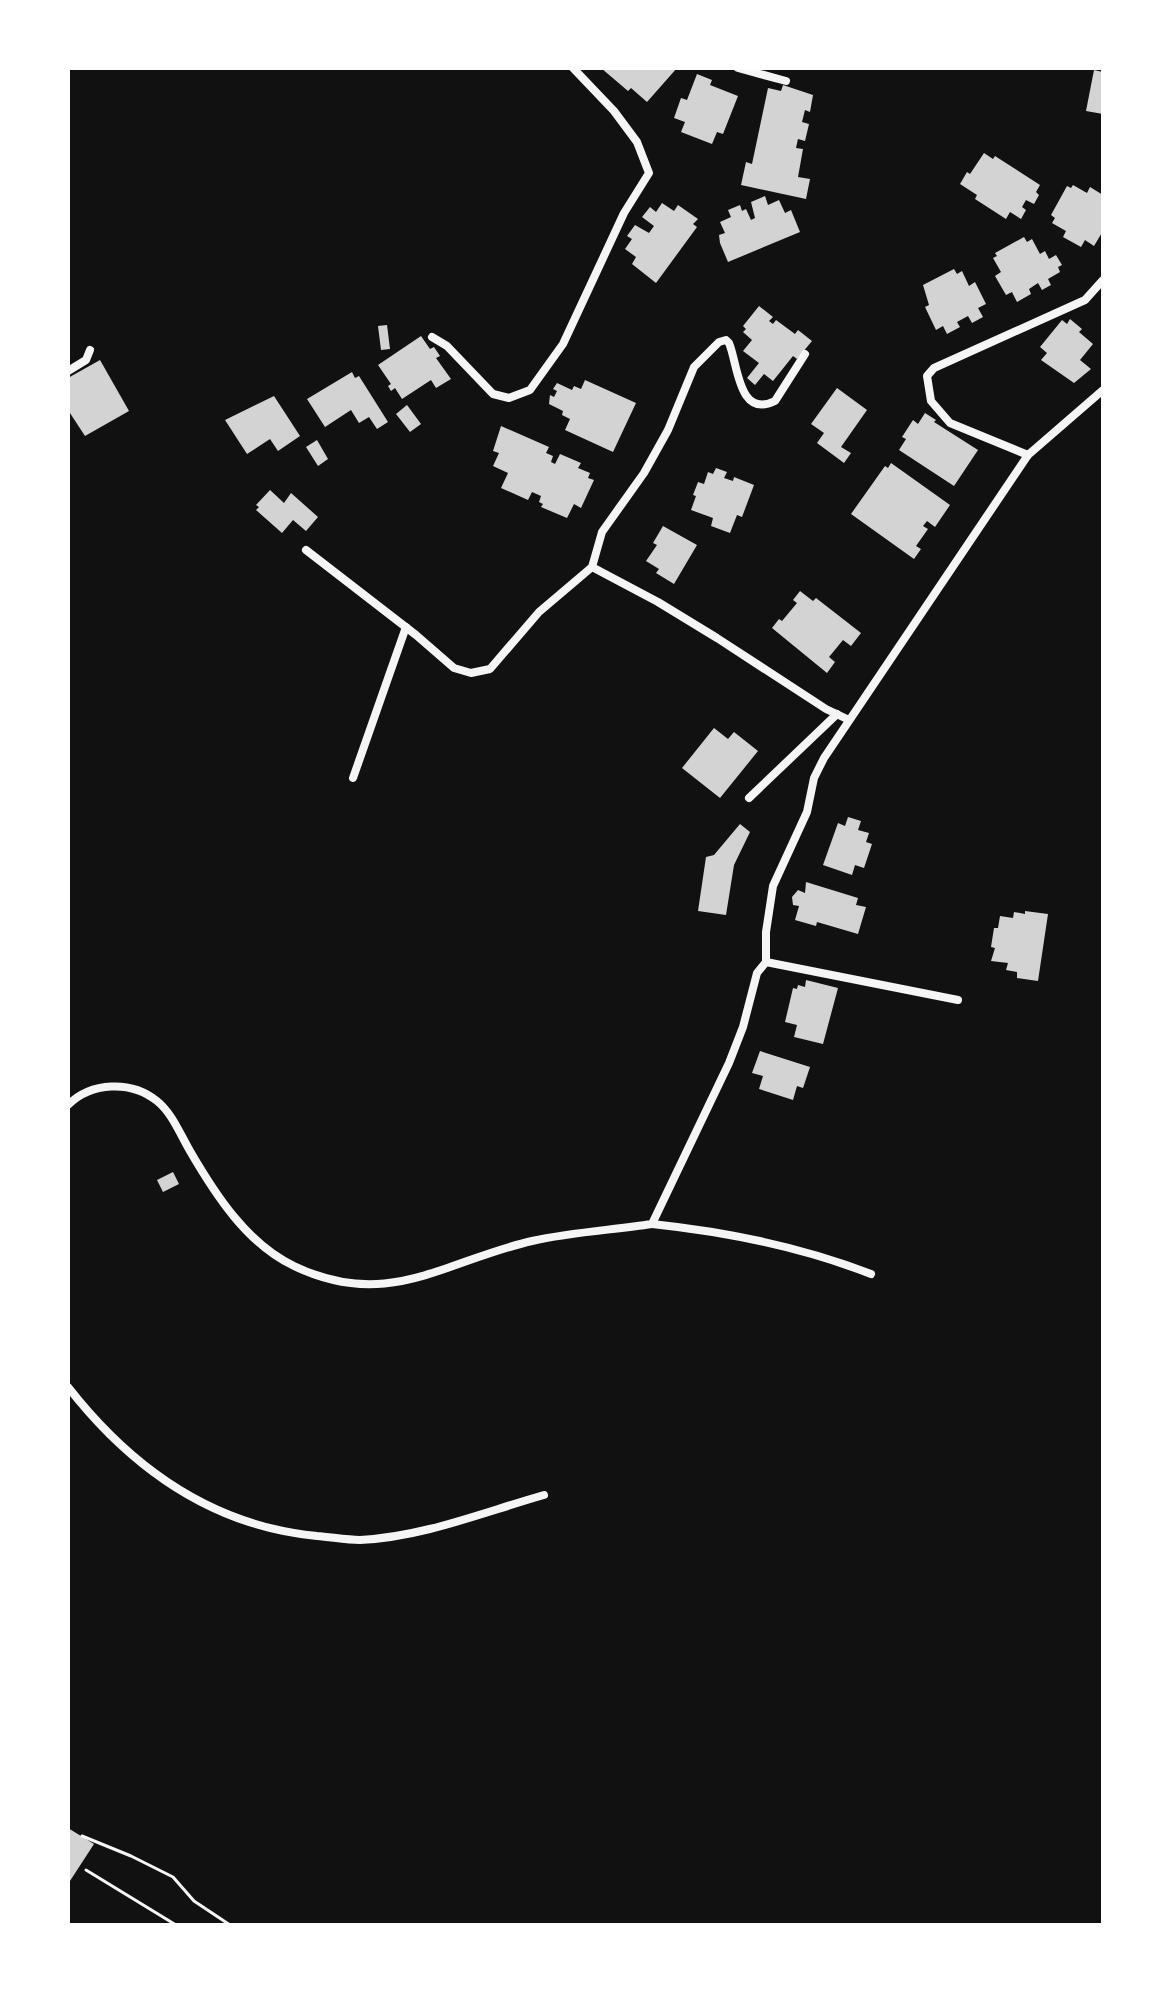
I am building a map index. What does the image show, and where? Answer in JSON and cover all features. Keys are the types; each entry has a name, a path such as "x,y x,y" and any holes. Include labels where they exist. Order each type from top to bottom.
{"street":[{"path":"432,337 447,346 493,394 509,398 530,390 563,344 624,213 649,173 637,142 614,111 573,68"},
{"path":"738,68 786,81"},
{"path":"1028,455 950,423 931,401 927,376 934,368 1085,300 1103,280"},
{"path":"306,550 454,668 466,673 480,673 490,669 539,612 592,567 602,532 644,473 668,430 694,367 704,355 726,340 743,391 757,404 767,405 775,401 805,354"},
{"path":"68,371 86,360 90,350"},
{"path":"652,1224 743,1027 757,973 766,962 766,932 773,886 807,812 814,778 847,719 1028,455 1103,390"},
{"path":"592,567 679,614 847,719"},
{"path":"353,778 406,627"},
{"path":"749,798 837,714"},
{"path":"766,962 958,1000"},
{"path":"68,1105 75,1098 105,1086 146,1093 159,1102 177,1125 218,1195 244,1228 268,1251 295,1266 339,1282 378,1284 409,1281 534,1241 652,1224 728,1232 805,1251 871,1274"},
{"path":"68,1387 103,1429 136,1461 208,1505 248,1524 280,1532 359,1540 418,1532 544,1495"}],"path":[{"path":"82,1836 173,1877 194,1901 230,1925"},
{"path":"86,1870 176,1925"}],"building":[{"path":"601,68 677,68 647,102 631,88 628,91"},
{"path":"1094,70 1103,72 1103,114 1086,111"},
{"path":"697,74 712,80 710,85 738,96 723,134 717,132 712,144 681,132 685,122 674,118 681,98 687,100"},
{"path":"783,85 813,95 810,112 805,110 802,122 809,124 805,141 798,139 796,148 803,149 798,177 810,179 806,199 741,185 746,162 752,164 768,88 781,91"},
{"path":"984,153 993,159 995,156 1040,185 1034,204 1026,200 1022,207 1026,210 1021,219 1010,212 1006,219 975,199 977,195 960,184"},
{"path":"1073,185 1087,193 1090,187 1103,195 1103,231 1094,246 1085,240 1081,247 1063,237 1066,231 1052,223 1055,218 1051,215 1067,186 1071,188"},
{"path":"765,196 768,205 779,200 785,213 791,210 800,232 728,262 720,243 719,235 725,233 720,222 731,217 728,210 740,205 742,211 746,209 751,220 755,218 751,202"},
{"path":"662,203 674,211 678,205 698,219 693,224 697,227 656,283 632,264 636,257 625,249 632,239 627,236 635,225 649,233 654,226 642,217 650,207 656,212"},
{"path":"1024,237 1027,242 1032,239 1040,254 1045,251 1049,259 1056,255 1062,265 1058,267 1060,272 1048,279 1051,285 1042,290 1038,283 1029,289 1031,294 1017,302 1012,292 1006,295 995,276 1001,272 993,258 997,256 995,253"},
{"path":"954,269 957,274 962,271 969,286 975,282 986,304 978,308 983,317 972,323 968,316 957,322 960,327 947,334 943,326 936,330 925,307 929,305 923,285"},
{"path":"759,306 773,317 769,321 773,324 776,320 795,334 798,330 812,341 797,359 793,356 773,381 764,374 755,385 747,378 759,363 743,351 752,340 743,332 746,329 743,326"},
{"path":"1070,319 1093,344 1080,360 1091,369 1074,383 1041,360 1047,353 1040,347 1062,320 1067,324"},
{"path":"387,325 390,349 381,350 378,326"},
{"path":"421,336 430,349 434,347 440,356 436,358 451,379 436,388 431,380 402,399 395,388 391,391 388,386 391,384 378,365"},
{"path":"100,360 129,411 85,436 68,410 68,378"},
{"path":"352,372 355,378 359,376 388,422 377,429 369,417 359,423 351,410 325,427 307,399"},
{"path":"585,380 636,403 613,452 565,430 570,419 562,415 563,411 549,404 550,395 554,397 557,391 553,389 557,383 572,390 574,386 581,389"},
{"path":"837,388 867,410 841,447 851,453 844,463 817,443 824,433 811,424"},
{"path":"274,396 300,436 278,451 270,439 247,454 225,420"},
{"path":"407,405 421,424 410,432 396,414"},
{"path":"925,413 978,450 954,486 899,450 906,439 902,437 913,420 918,424"},
{"path":"501,426 549,447 546,453 553,456 551,462 555,464 560,454 581,463 578,468 590,473 588,478 594,480 581,508 574,504 567,518 541,507 541,496 532,492 528,500 501,488 508,473 493,466 499,453 493,451"},
{"path":"317,440 328,459 318,466 306,447"},
{"path":"891,463 950,505 935,527 927,521 923,526 928,529 916,546 921,549 914,559 851,514 885,466 888,468"},
{"path":"716,468 727,472 724,478 733,481 734,477 754,485 742,517 737,515 730,533 711,526 713,518 691,510 698,482 704,484 708,472 713,474"},
{"path":"270,490 284,503 291,493 318,517 306,531 293,520 282,533 256,510 259,507 256,505"},
{"path":"663,526 697,545 674,584 656,573 659,569 646,561 657,545 653,543"},
{"path":"800,591 813,601 816,598 861,633 851,646 843,640 829,657 835,662 827,673 772,628 797,603 793,600"},
{"path":"714,728 728,739 734,732 758,751 720,798 682,768"},
{"path":"848,817 861,821 858,830 869,833 866,842 872,844 864,868 855,865 852,875 823,865 838,823 845,826"},
{"path":"740,824 750,832 734,865 726,915 698,911 706,857 714,855"},
{"path":"806,882 858,898 856,905 866,907 858,934 817,922 816,926 795,920 799,906 793,905 792,897 798,890 805,893"},
{"path":"1025,911 1048,914 1038,981 1017,978 1017,972 1006,970 1008,963 991,961 995,948 991,947 994,928 998,928 1000,916 1013,918 1014,912 1025,914"},
{"path":"806,980 838,988 823,1044 794,1037 797,1025 785,1022 793,988 797,989 798,985 805,987"},
{"path":"760,1051 810,1067 803,1088 797,1086 793,1100 759,1089 763,1076 752,1073"},
{"path":"173,1172 179,1184 163,1192 157,1180"},
{"path":"68,1828 94,1844 68,1884"}]}
